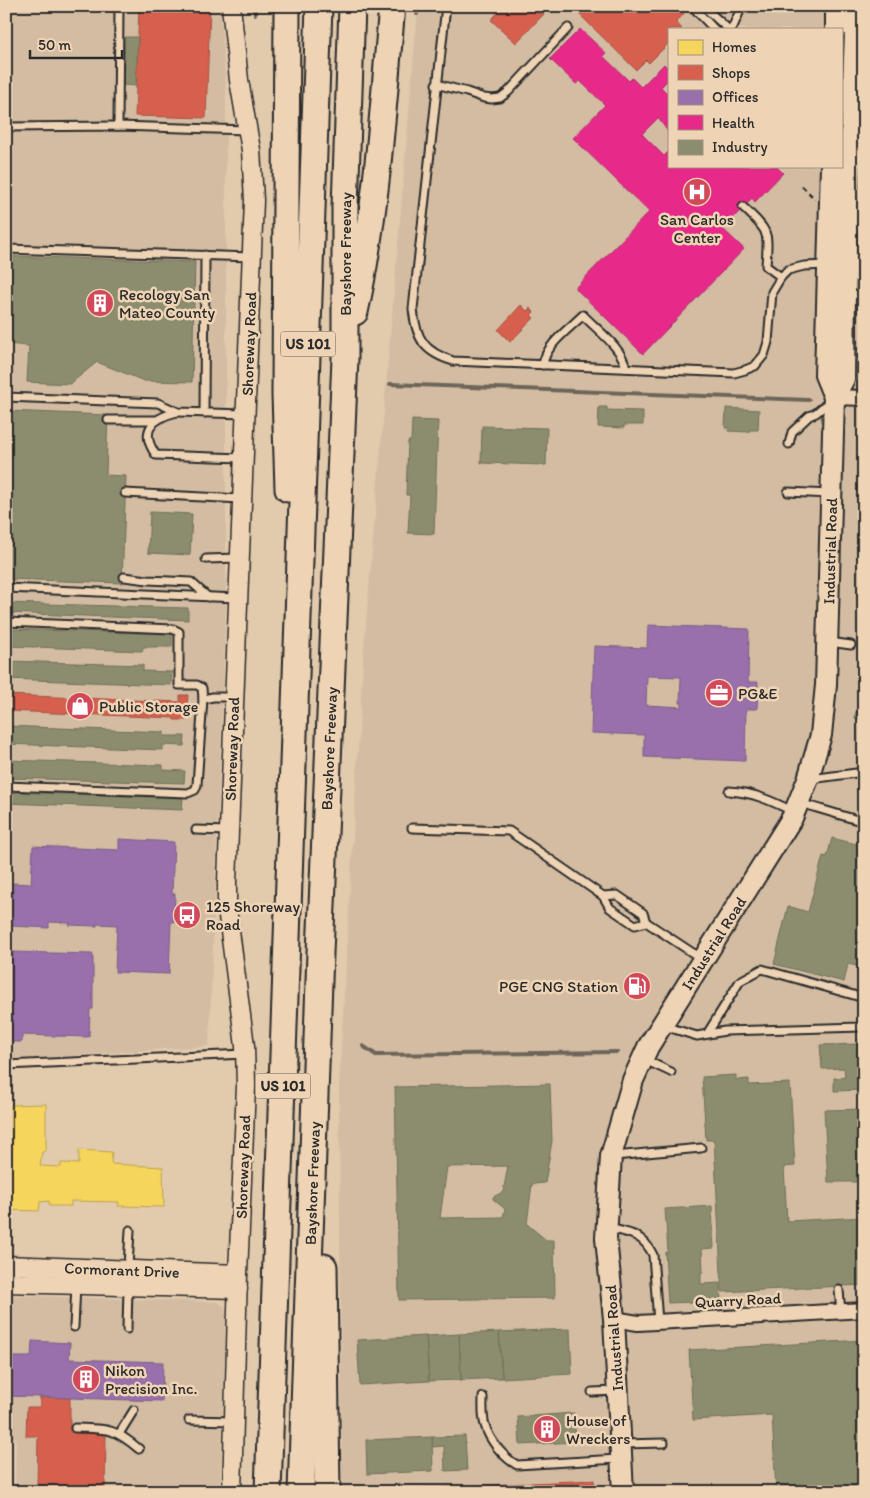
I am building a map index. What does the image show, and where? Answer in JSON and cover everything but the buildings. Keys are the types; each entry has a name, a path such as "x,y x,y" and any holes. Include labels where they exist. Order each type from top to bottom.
{"highway":[{"path":"287,6 285,394 296,681"},
{"name":"Bayshore Freeway","path":"268,1492 319,6"},
{"name":"Bayshore Freeway","path":"301,1492 314,1107 345,358 345,207 352,6"},
{"path":"345,358 366,261 380,142 392,6"},
{"path":"314,1107 324,1272 327,1492"}],"main road":[{"path":"836,6 836,28"},
{"name":"Industrial Road","path":"834,397 844,379 855,295 856,6"},
{"name":"Industrial Road","path":"623,1492 614,1319 606,1238 611,1156 632,1080 642,1059 797,807 808,779 821,735 826,685 834,397 825,375 831,168"}],"street":[{"name":"Shoreway Road","path":"231,6 239,80 251,150 254,200 228,831 227,908 245,1054 246,1086 232,1492"},
{"path":"834,397 864,398"},
{"name":"Cormorant Drive","path":"6,1265 128,1278 238,1282"},
{"name":"Cormorant Drive","path":"6,1283 76,1285 128,1278"},
{"name":"Quarry Road","path":"614,1319 638,1324 864,1310"}],"lane":[{"path":"118,126 120,6"},
{"path":"446,6 413,309 415,328 424,346 440,357 453,361 734,373 754,366 764,355 768,342 772,292 781,276 788,270 804,266 827,265"},
{"path":"692,6 713,28"},
{"path":"704,6 727,28"},
{"path":"732,28 742,6"},
{"path":"436,84 484,98 500,98 508,92 568,28"},
{"path":"6,127 118,126 247,130"},
{"path":"743,207 764,228 767,235 766,266 781,276"},
{"path":"6,249 252,257"},
{"path":"204,413 205,255"},
{"path":"543,365 544,357 549,348 582,314 616,348 624,360 626,368"},
{"path":"6,397 158,404 178,412"},
{"path":"789,444 792,432 809,416 816,414 834,397"},
{"path":"243,458 156,455 149,446 148,432 150,425 157,420 178,412 246,414"},
{"path":"108,420 157,420"},
{"path":"788,492 832,494"},
{"path":"125,493 241,499"},
{"path":"206,559 239,558"},
{"path":"124,577 191,582 208,597"},
{"path":"6,588 237,598"},
{"path":"6,622 173,629 179,632 179,685 197,685 202,688 203,699 197,785 195,790 188,793 6,786"},
{"path":"827,642 851,645"},
{"path":"203,699 234,697"},
{"path":"808,779 864,772"},
{"path":"729,791 763,797 797,807 864,822"},
{"path":"412,828 509,831 604,896 610,908 635,925 646,922"},
{"path":"196,830 228,831"},
{"path":"604,896 617,895 643,913 646,922 703,959"},
{"path":"707,1034 740,981 762,969 864,998"},
{"path":"662,1026 697,1036 725,1031 863,1024"},
{"path":"6,1064 245,1054"},
{"path":"642,1059 671,1072"},
{"path":"611,1156 701,1148"},
{"path":"607,1227 635,1235 642,1239 653,1255 658,1322"},
{"path":"127,1329 130,1230"},
{"path":"74,1327 76,1285"},
{"path":"839,1290 841,1312"},
{"path":"592,1392 618,1391"},
{"path":"483,1397 484,1423 487,1431 505,1456 517,1465 621,1451 664,1443"},
{"path":"119,1434 134,1410"},
{"path":"189,1420 234,1421"},
{"path":"75,1428 104,1428 119,1434 138,1449"}],"path":[{"path":"802,186 820,203"}],"shaded area":[{"path":"6,6 220,6 226,85 226,606 209,1046 6,1060"},
{"path":"418,6 864,6 864,1492 342,1492 339,1087 363,660"},
{"path":"6,1296 218,1302 224,1306 226,1314 220,1492 15,1492 16,1440 6,1428"}],"waterway":[{"path":"254,6 255,14"},
{"path":"417,6 417,14"},
{"path":"390,384 809,400"},
{"path":"363,1046 376,1055 617,1052"}],"place":[{"name":"San Carlos Center","path":"697,192"},
{"name":"Recology San Mateo County","path":"100,303"},
{"name":"PG&E","path":"719,693"},
{"name":"Public Storage","path":"80,706"},
{"name":"125 Shoreway Road","path":"187,915"},
{"name":"PGE CNG Station","path":"637,986"},
{"name":"Nikon Precision Inc.","path":"86,1379"},
{"name":"House of Wreckers","path":"547,1429"}]}
